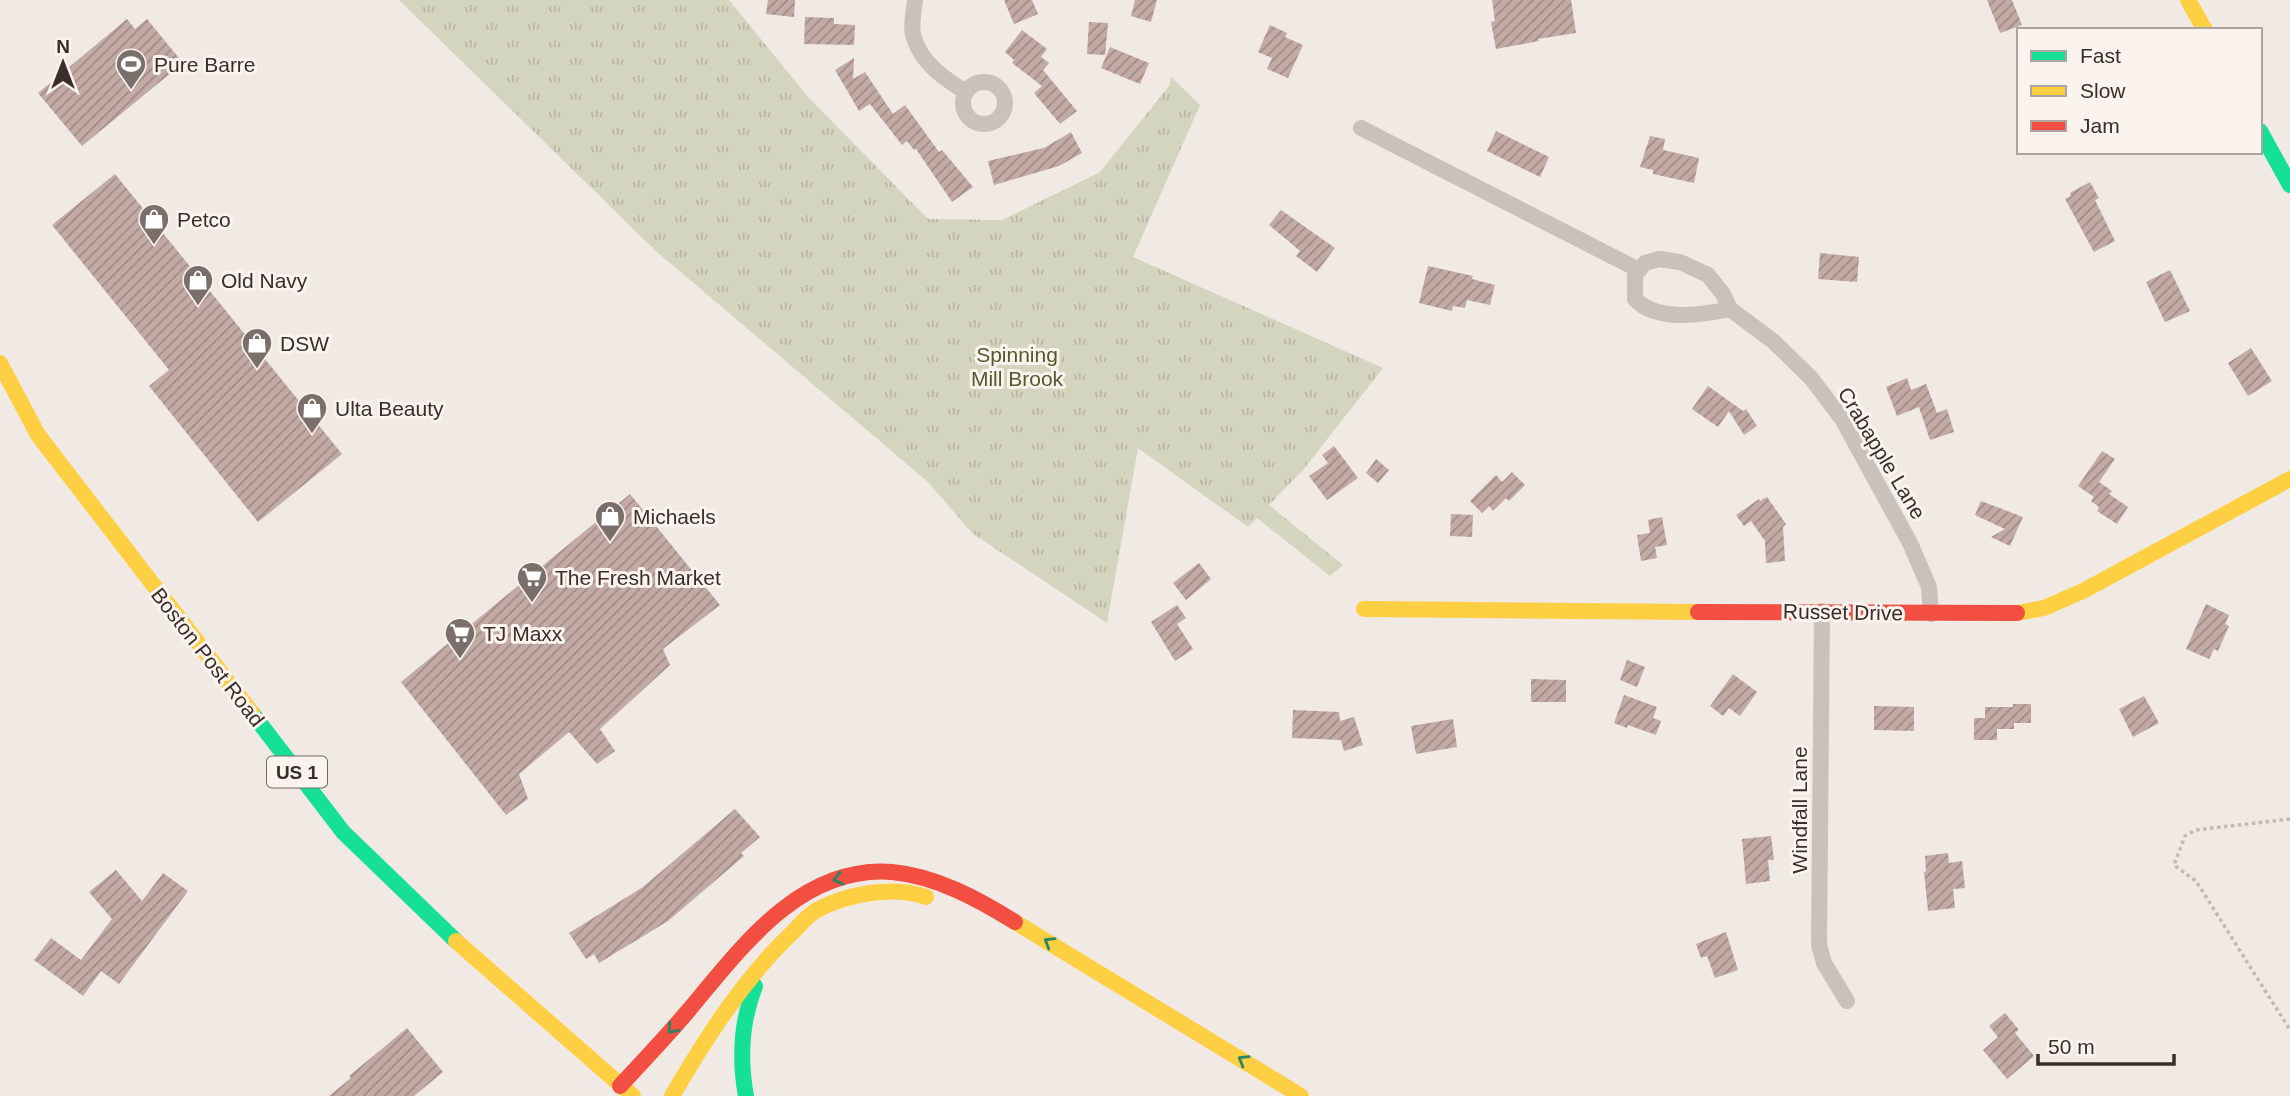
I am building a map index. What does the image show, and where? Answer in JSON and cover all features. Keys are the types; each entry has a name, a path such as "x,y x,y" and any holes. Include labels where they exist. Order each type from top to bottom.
{"main road":[{"path":"2188,0 2204,28"},
{"path":"2262,135 2290,185"},
{"name":"Boston Post Road","path":"0,363 38,435 343,832 435,923 626,1091"},
{"name":"Russet Drive","path":"1364,609 2011,614 2044,608 2083,591 2290,479"},
{"path":"626,1091 669,1033 756,930 791,901 833,879 880,872 929,879 984,903 1301,1096"},
{"path":"672,1096 701,1047 772,952 815,911 862,893 915,893 940,903"},
{"path":"746,1096 742,1036 750,997 772,952"}],"street":[{"path":"915,0 913,37 925,60 944,79 967,92"},
{"path":"1361,128 1639,270 1635,275 1633,287 1635,299 1641,305 1663,313 1713,313 1730,309"},
{"name":"Crabapple Lane","path":"1639,270 1645,263 1659,259 1680,262 1708,275 1723,294 1730,309 1773,341 1811,377 1842,419 1910,542 1929,587 1931,614"},
{"name":"Windfall Lane","path":"1822,611 1819,945 1824,963 1847,1001"}],"path":[{"path":"2290,819 2196,830 2185,836 2174,865 2196,881 2290,1030"}],"green space":[{"name":"Spinning Mill Brook","path":"399,0 729,0 808,97 928,219 1002,220 1100,172 1169,86 1171,77 1200,105 1133,257 1383,368 1303,470 1269,505 1343,565 1330,576 1257,518 1248,527 1138,448 1107,623 972,533 928,482 657,252"}],"building":[{"path":"768,0 795,0 794,17 766,14"},
{"path":"1004,0 1032,0 1038,14 1014,24"},
{"path":"1135,0 1157,0 1151,22 1131,16"},
{"path":"1492,0 1571,0 1576,33 1496,49 1491,22 1495,21"},
{"path":"1987,0 2012,0 2022,25 2000,33"},
{"path":"805,17 834,18 834,24 855,25 854,45 804,44"},
{"path":"127,19 135,29 147,19 183,63 82,146 38,93"},
{"path":"1089,22 1108,23 1105,55 1087,54"},
{"path":"1270,25 1287,33 1285,37 1303,45 1288,78 1267,69 1272,58 1258,52"},
{"path":"1022,30 1047,49 1041,57 1049,63 1043,70 1077,111 1060,124 1034,93 1042,86 1012,63 1014,60 1005,52"},
{"path":"1110,47 1149,63 1140,84 1101,68"},
{"path":"854,58 853,79 865,72 893,114 905,105 939,152 942,150 973,187 952,202 916,149 907,141 902,145 870,104 859,111 835,70"},
{"path":"1496,131 1549,157 1540,177 1487,151"},
{"path":"1071,132 1082,153 1059,166 994,185 988,161 1044,148"},
{"path":"1650,136 1665,139 1663,150 1699,158 1694,183 1653,174 1653,170 1640,167"},
{"path":"115,174 342,454 258,522 149,386 169,370 52,225"},
{"path":"2090,182 2099,198 2095,200 2115,241 2094,252 2065,199 2071,196 2070,193"},
{"path":"1281,210 1335,248 1317,272 1296,256 1300,251 1269,225"},
{"path":"1820,253 1859,257 1857,282 1818,279"},
{"path":"1428,266 1473,276 1472,279 1495,285 1490,305 1467,300 1465,308 1453,306 1452,311 1419,303"},
{"path":"2170,270 2190,311 2165,322 2146,282"},
{"path":"2251,348 2272,381 2248,396 2228,363"},
{"path":"1907,378 1911,390 1926,384 1937,413 1947,409 1954,432 1930,440 1919,407 1897,416 1886,387"},
{"path":"1708,386 1743,411 1746,409 1757,426 1744,435 1729,411 1718,427 1692,409"},
{"path":"1334,446 1358,478 1327,500 1309,476 1328,463 1322,455"},
{"path":"2102,451 2115,459 2099,482 2112,491 2109,494 2128,507 2117,524 2097,511 2099,507 2091,501 2094,497 2078,486"},
{"path":"1376,459 1389,470 1378,483 1366,473"},
{"path":"1512,472 1525,485 1509,501 1506,498 1493,511 1489,506 1482,513 1470,501 1496,475 1502,482"},
{"path":"630,494 720,605 663,649 670,665 600,729 615,751 597,764 569,732 519,774 528,799 506,815 401,682"},
{"path":"1767,497 1786,524 1783,527 1785,561 1766,563 1765,541 1751,521 1744,526 1736,515 1759,499 1760,501"},
{"path":"1981,501 2023,517 2010,546 1991,537 2005,529 1975,515"},
{"path":"1451,514 1473,515 1472,537 1450,536"},
{"path":"1662,517 1667,545 1655,547 1657,558 1641,561 1637,535 1650,533 1648,520"},
{"path":"1199,563 1211,579 1186,600 1173,583"},
{"path":"2206,604 2229,615 2225,624 2229,626 2218,651 2214,649 2209,659 2186,649"},
{"path":"1177,605 1186,618 1177,624 1193,649 1175,661 1151,622"},
{"path":"1627,660 1645,667 1637,687 1620,680"},
{"path":"1733,674 1757,692 1740,716 1729,708 1723,716 1710,706"},
{"path":"1531,679 1566,680 1566,702 1531,702"},
{"path":"1624,695 1657,707 1653,718 1661,721 1656,735 1614,723"},
{"path":"2144,696 2159,723 2133,737 2119,709"},
{"path":"2013,704 2031,704 2031,723 2014,723 2014,729 1997,729 1997,740 1974,740 1974,718 1985,718 1985,707 2013,707"},
{"path":"1874,706 1914,707 1914,731 1874,730"},
{"path":"1293,710 1339,712 1340,721 1354,717 1363,745 1344,751 1341,740 1292,738"},
{"path":"1453,719 1457,747 1416,754 1411,726"},
{"path":"735,809 760,837 741,853 744,856 668,921 599,963 594,954 586,959 569,933 643,887"},
{"path":"1771,836 1774,860 1768,860 1770,881 1746,884 1742,839"},
{"path":"1948,853 1949,863 1962,861 1965,888 1953,889 1955,908 1928,911 1925,856"},
{"path":"116,870 142,901 163,873 188,891 119,984 101,971 83,996 34,960 51,938 81,960 112,919 89,892"},
{"path":"1726,932 1738,970 1715,978 1707,956 1701,958 1696,944"},
{"path":"2005,1013 2019,1030 2015,1033 2034,1056 2007,1079 1983,1050 1998,1037 1989,1026"},
{"path":"407,1028 443,1072 414,1096 329,1096 351,1078 349,1076"}],"traffic: fast":[{"path":"2262,135 2290,185"},
{"path":"252,713 343,832 456,941"},
{"path":"746,1096 742,1068 743,1040 755,986"}],"traffic: slow":[{"path":"2188,0 2204,28"},
{"path":"0,363 38,435 252,713"},
{"path":"2017,613 2044,608 2083,591 2290,479"},
{"path":"1364,609 1698,612"},
{"path":"672,1096 712,1031 742,989 810,915 829,904 870,893 899,892 926,897"},
{"path":"1015,922 1301,1096"},
{"path":"456,941 633,1096"}],"traffic: jam":[{"path":"1698,612 2017,613"},
{"path":"620,1086 752,937 775,915 801,896 829,882 859,873 908,874 956,890 1015,922"}],"place":[{"name":"Pure Barre","path":"131,91"},
{"name":"Petco","path":"154,246"},
{"name":"Old Navy","path":"198,307"},
{"name":"DSW","path":"257,370"},
{"name":"Ulta Beauty","path":"312,435"},
{"name":"Michaels","path":"610,543"},
{"name":"The Fresh Market","path":"532,604"},
{"name":"TJ Maxx","path":"460,660"}]}
